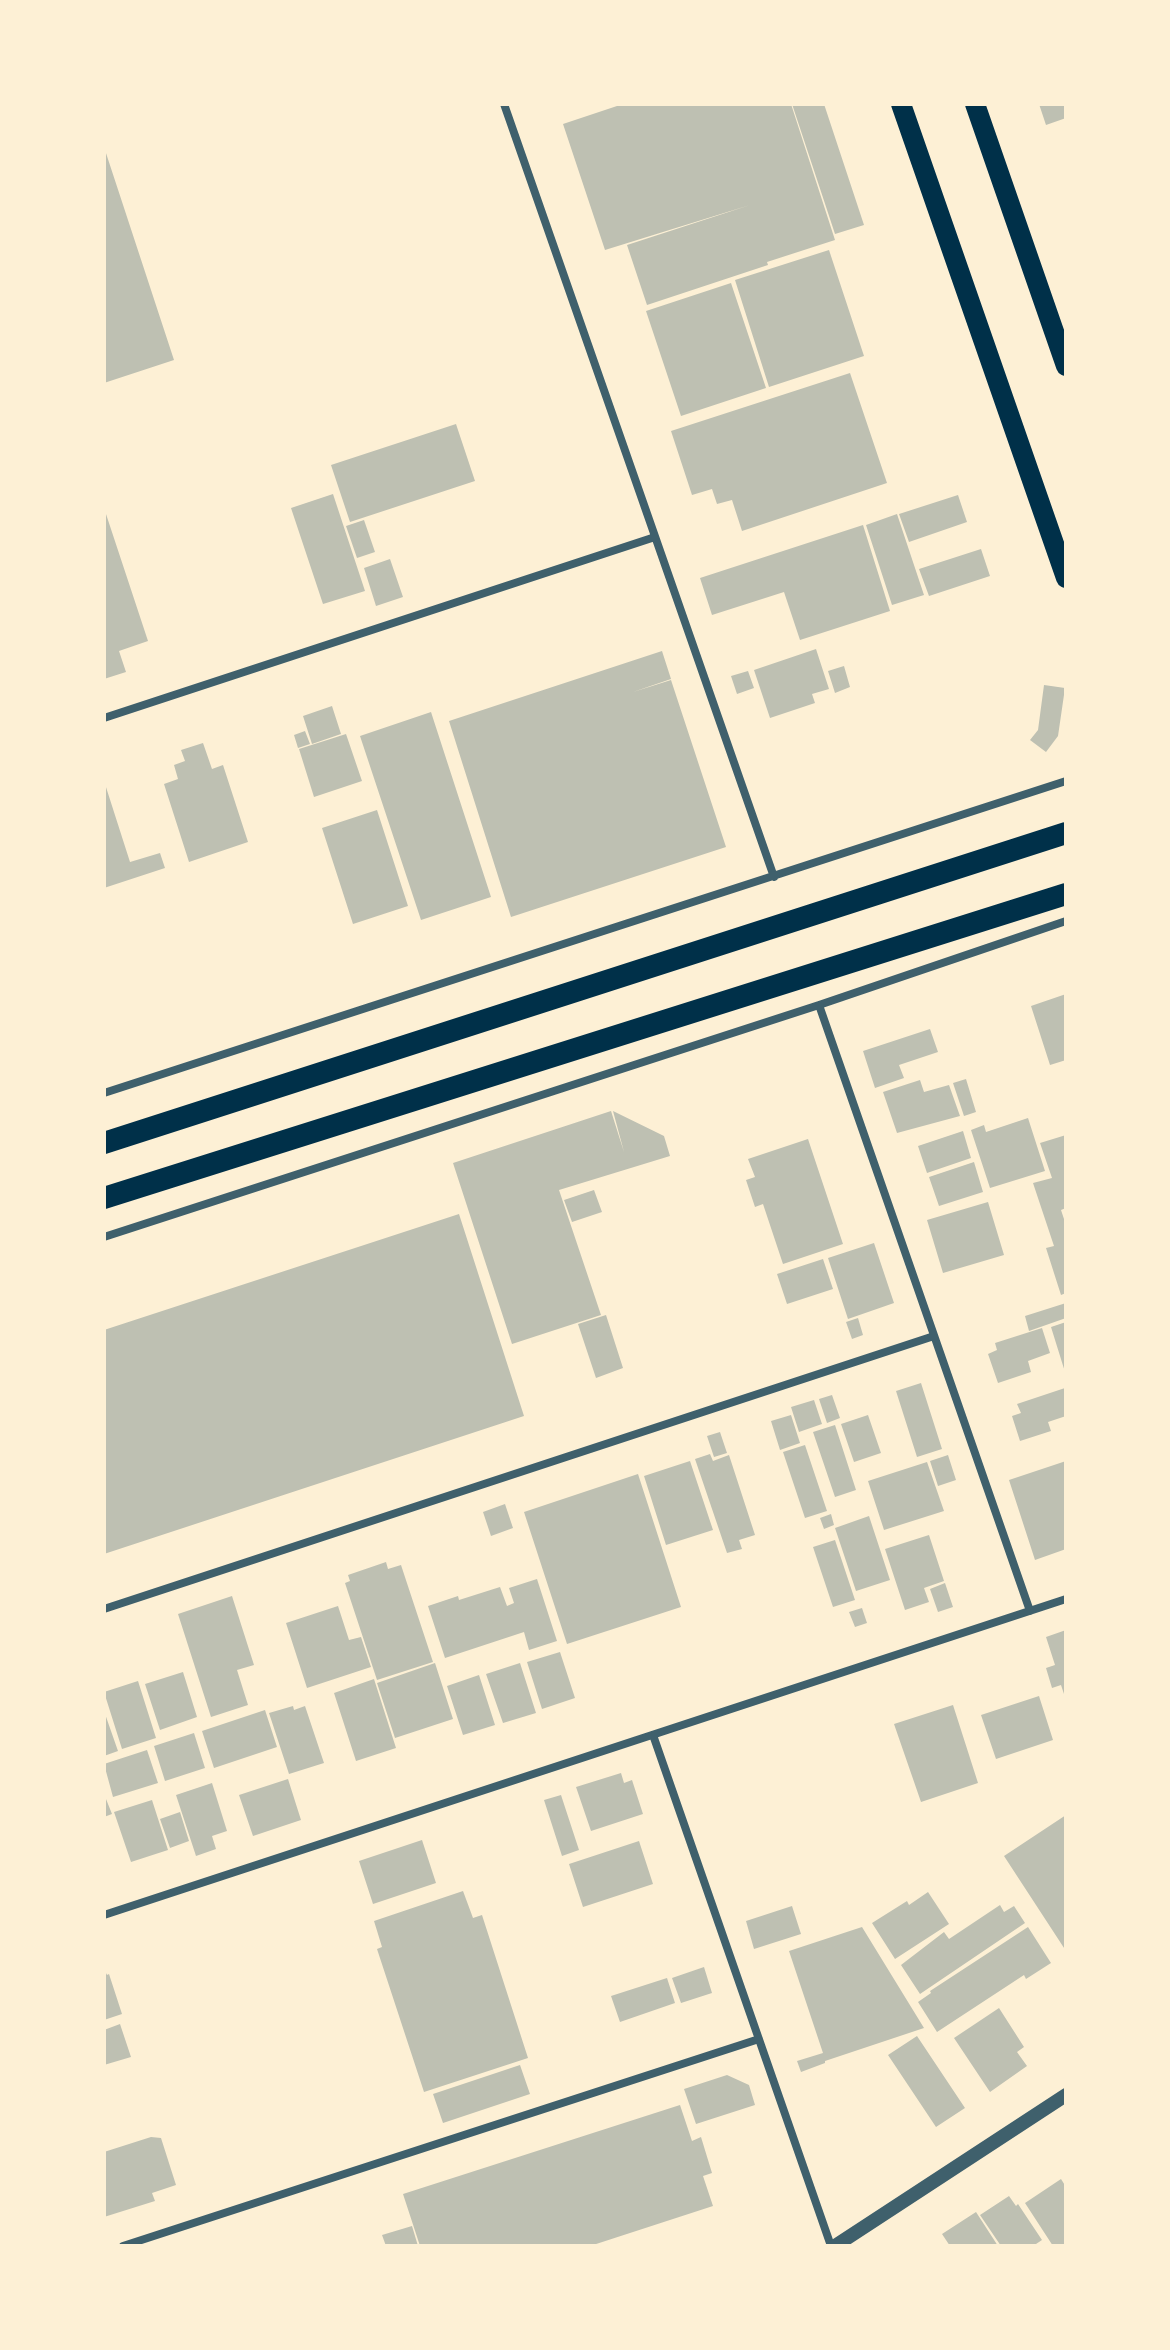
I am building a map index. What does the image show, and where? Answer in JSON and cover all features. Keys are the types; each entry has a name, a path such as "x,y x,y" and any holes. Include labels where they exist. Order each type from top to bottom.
{"highway":[{"path":"104,1143 1066,833"},
{"path":"104,1198 1066,894"}],"main road":[{"path":"901,104 1066,578"},
{"path":"975,104 1066,366"}],"street":[{"path":"504,104 774,877"},
{"path":"104,718 655,537"},
{"path":"104,1093 1066,781"},
{"path":"104,1237 819,1005 1066,921"},
{"path":"819,1005 1030,1611"},
{"path":"104,1609 934,1336"},
{"path":"104,1915 1066,1599"},
{"path":"653,1735 833,2246 1066,2095"},
{"path":"123,2246 759,2039"}],"building":[{"path":"623,104 791,104 835,240 647,305 627,245 750,205 605,250 563,124"},
{"path":"792,104 824,104 864,225 835,234"},
{"path":"1039,104 1066,104 1066,118 1046,125"},
{"path":"104,147 174,360 104,383"},
{"path":"829,250 864,356 769,387 735,280"},
{"path":"731,283 766,388 681,416 646,311"},
{"path":"850,373 887,483 742,531 732,500 717,504 712,489 692,495 671,431"},
{"path":"456,424 475,481 350,522 331,465"},
{"path":"333,494 365,591 323,604 291,508"},
{"path":"958,495 967,522 909,542 899,514"},
{"path":"105,511 148,641 119,651 126,672 104,679"},
{"path":"897,514 924,595 892,605 866,525"},
{"path":"364,520 375,552 357,558 346,526"},
{"path":"863,525 890,611 800,640 784,592 712,615 700,578"},
{"path":"981,549 990,576 929,596 919,569"},
{"path":"390,559 403,597 376,606 364,568"},
{"path":"816,649 829,689 812,694 815,703 770,718 754,670"},
{"path":"662,651 671,679 633,692 671,680 726,847 511,917 449,721"},
{"path":"844,666 850,687 835,693 828,671"},
{"path":"748,671 754,688 737,694 731,676"},
{"path":"1044,685 1065,688 1058,736 1046,752 1030,740 1038,730"},
{"path":"332,706 341,734 312,744 303,716"},
{"path":"431,712 491,897 421,920 360,736"},
{"path":"305,731 310,744 298,748 294,735"},
{"path":"346,734 362,781 314,797 299,749"},
{"path":"203,743 212,769 223,765 248,842 189,862 164,784 178,779 174,765 185,761 181,750"},
{"path":"105,784 130,862 160,853 165,868 104,888"},
{"path":"377,810 408,906 353,924 322,828"},
{"path":"1066,994 1066,1060 1050,1065 1031,1006"},
{"path":"930,1029 938,1052 899,1065 904,1078 875,1088 863,1051"},
{"path":"966,1079 976,1112 964,1116 953,1083"},
{"path":"920,1080 924,1092 949,1085 960,1116 897,1133 883,1092"},
{"path":"611,1111 624,1152 613,1111 664,1136 670,1156 559,1190 601,1315 512,1344 453,1163"},
{"path":"1028,1118 1045,1171 990,1188 971,1130 984,1125 986,1132"},
{"path":"963,1131 971,1158 927,1173 918,1146"},
{"path":"1066,1135 1066,1208 1061,1210 1066,1225 1066,1293 1061,1295 1046,1248 1054,1246 1033,1183 1052,1178 1040,1143"},
{"path":"808,1139 843,1244 783,1264 763,1204 755,1207 746,1180 755,1177 748,1159"},
{"path":"974,1162 983,1192 939,1206 929,1177"},
{"path":"594,1190 602,1212 572,1222 564,1200"},
{"path":"988,1202 1004,1255 943,1273 927,1220"},
{"path":"459,1214 524,1416 104,1554 104,1330"},
{"path":"874,1243 894,1303 848,1319 828,1258"},
{"path":"823,1259 833,1289 787,1304 777,1274"},
{"path":"1066,1303 1066,1318 1029,1331 1025,1316"},
{"path":"606,1315 623,1368 596,1378 578,1324"},
{"path":"858,1318 863,1335 852,1339 846,1322"},
{"path":"1066,1322 1066,1372 1065,1372 1051,1327"},
{"path":"1042,1328 1050,1353 1028,1361 1031,1372 998,1383 988,1354 997,1350 995,1343"},
{"path":"921,1383 942,1449 917,1457 896,1391"},
{"path":"1065,1388 1066,1416 1048,1422 1051,1431 1020,1441 1012,1416 1021,1413 1017,1404"},
{"path":"832,1395 840,1418 827,1423 819,1399"},
{"path":"814,1400 822,1424 799,1432 791,1407"},
{"path":"791,1415 800,1443 780,1450 771,1421"},
{"path":"868,1415 881,1453 854,1462 841,1424"},
{"path":"835,1425 856,1490 835,1497 813,1432"},
{"path":"720,1432 727,1453 714,1457 707,1436"},
{"path":"805,1445 827,1511 805,1518 783,1452"},
{"path":"710,1454 713,1461 729,1455 755,1535 739,1540 742,1549 727,1553 695,1459"},
{"path":"948,1455 956,1480 938,1486 930,1461"},
{"path":"690,1461 713,1530 666,1545 644,1476"},
{"path":"1066,1461 1066,1549 1035,1560 1009,1480"},
{"path":"927,1462 944,1511 884,1530 868,1481"},
{"path":"638,1474 681,1607 567,1644 524,1512"},
{"path":"505,1504 513,1528 491,1536 483,1512"},
{"path":"831,1514 834,1525 824,1529 820,1518"},
{"path":"869,1516 890,1580 856,1591 835,1528"},
{"path":"929,1535 944,1581 924,1588 929,1602 905,1610 885,1549"},
{"path":"835,1540 855,1600 833,1607 813,1547"},
{"path":"386,1562 388,1569 401,1565 433,1662 377,1680 345,1583 350,1581 348,1575"},
{"path":"537,1579 557,1641 529,1650 524,1632 445,1658 428,1606 500,1587 507,1606 514,1603 509,1588"},
{"path":"945,1583 953,1607 938,1612 930,1589"},
{"path":"232,1596 254,1665 237,1670 248,1705 211,1717 178,1614"},
{"path":"338,1606 349,1640 361,1637 371,1667 307,1688 286,1623"},
{"path":"862,1608 867,1623 855,1627 849,1612"},
{"path":"1066,1630 1065,1697 1061,1685 1052,1688 1046,1668 1055,1665 1046,1637"},
{"path":"560,1652 575,1698 542,1709 527,1662"},
{"path":"435,1663 453,1719 395,1738 377,1683"},
{"path":"520,1663 536,1713 503,1723 486,1674"},
{"path":"183,1672 197,1717 160,1730 145,1684"},
{"path":"479,1675 495,1725 463,1735 447,1686"},
{"path":"374,1679 396,1748 356,1761 334,1693"},
{"path":"138,1681 156,1738 122,1749 104,1692"},
{"path":"1039,1696 1053,1740 996,1759 981,1715"},
{"path":"953,1705 978,1783 921,1802 894,1724"},
{"path":"293,1706 294,1710 305,1706 324,1763 289,1774 269,1713"},
{"path":"265,1710 277,1747 214,1768 202,1731"},
{"path":"104,1711 118,1751 104,1756"},
{"path":"194,1733 205,1768 165,1781 154,1746"},
{"path":"147,1750 158,1783 113,1797 104,1764"},
{"path":"621,1773 624,1783 632,1780 643,1814 591,1831 576,1787"},
{"path":"288,1779 301,1820 253,1836 239,1795"},
{"path":"212,1783 227,1831 212,1836 216,1849 196,1856 176,1795"},
{"path":"104,1794 112,1814 104,1817"},
{"path":"561,1795 579,1850 562,1856 544,1800"},
{"path":"152,1800 168,1850 131,1862 114,1812"},
{"path":"180,1812 189,1841 170,1848 160,1819"},
{"path":"1066,1815 1066,1951 1004,1856"},
{"path":"422,1840 436,1883 373,1904 359,1861"},
{"path":"639,1841 653,1884 583,1907 569,1864"},
{"path":"463,1891 473,1918 482,1915 528,2058 424,2092 377,1949 382,1947 374,1921"},
{"path":"928,1892 949,1924 895,1959 872,1923"},
{"path":"1000,1905 1004,1912 1014,1906 1025,1923 920,1994 901,1965 944,1932 949,1939"},
{"path":"792,1906 801,1934 754,1949 746,1921"},
{"path":"862,1927 924,2028 801,2072 797,2061 823,2053 789,1951"},
{"path":"1028,1927 1051,1963 1026,1979 1024,1975 937,2032 918,2002"},
{"path":"704,1967 712,1993 681,2003 672,1978"},
{"path":"104,1969 109,1974 122,2014 104,2020"},
{"path":"667,1978 675,2003 620,2022 611,1996"},
{"path":"999,2008 1024,2047 1017,2052 1027,2066 990,2092 954,2038"},
{"path":"120,2024 131,2057 104,2065 104,2030"},
{"path":"917,2036 965,2108 936,2127 888,2055"},
{"path":"520,2065 530,2094 443,2123 433,2094"},
{"path":"727,2075 749,2085 755,2105 696,2124 684,2089"},
{"path":"680,2105 692,2141 701,2137 712,2173 703,2176 713,2206 590,2246 420,2246 403,2194"},
{"path":"151,2137 161,2138 176,2185 152,2193 155,2201 104,2217 104,2152"},
{"path":"1061,2179 1066,2187 1066,2246 1053,2246 1025,2203"},
{"path":"1009,2196 1016,2206 1018,2204 1042,2240 1033,2246 1001,2246 980,2215"},
{"path":"976,2212 998,2246 950,2246 942,2234"},
{"path":"412,2226 418,2246 386,2246 382,2235"}]}
